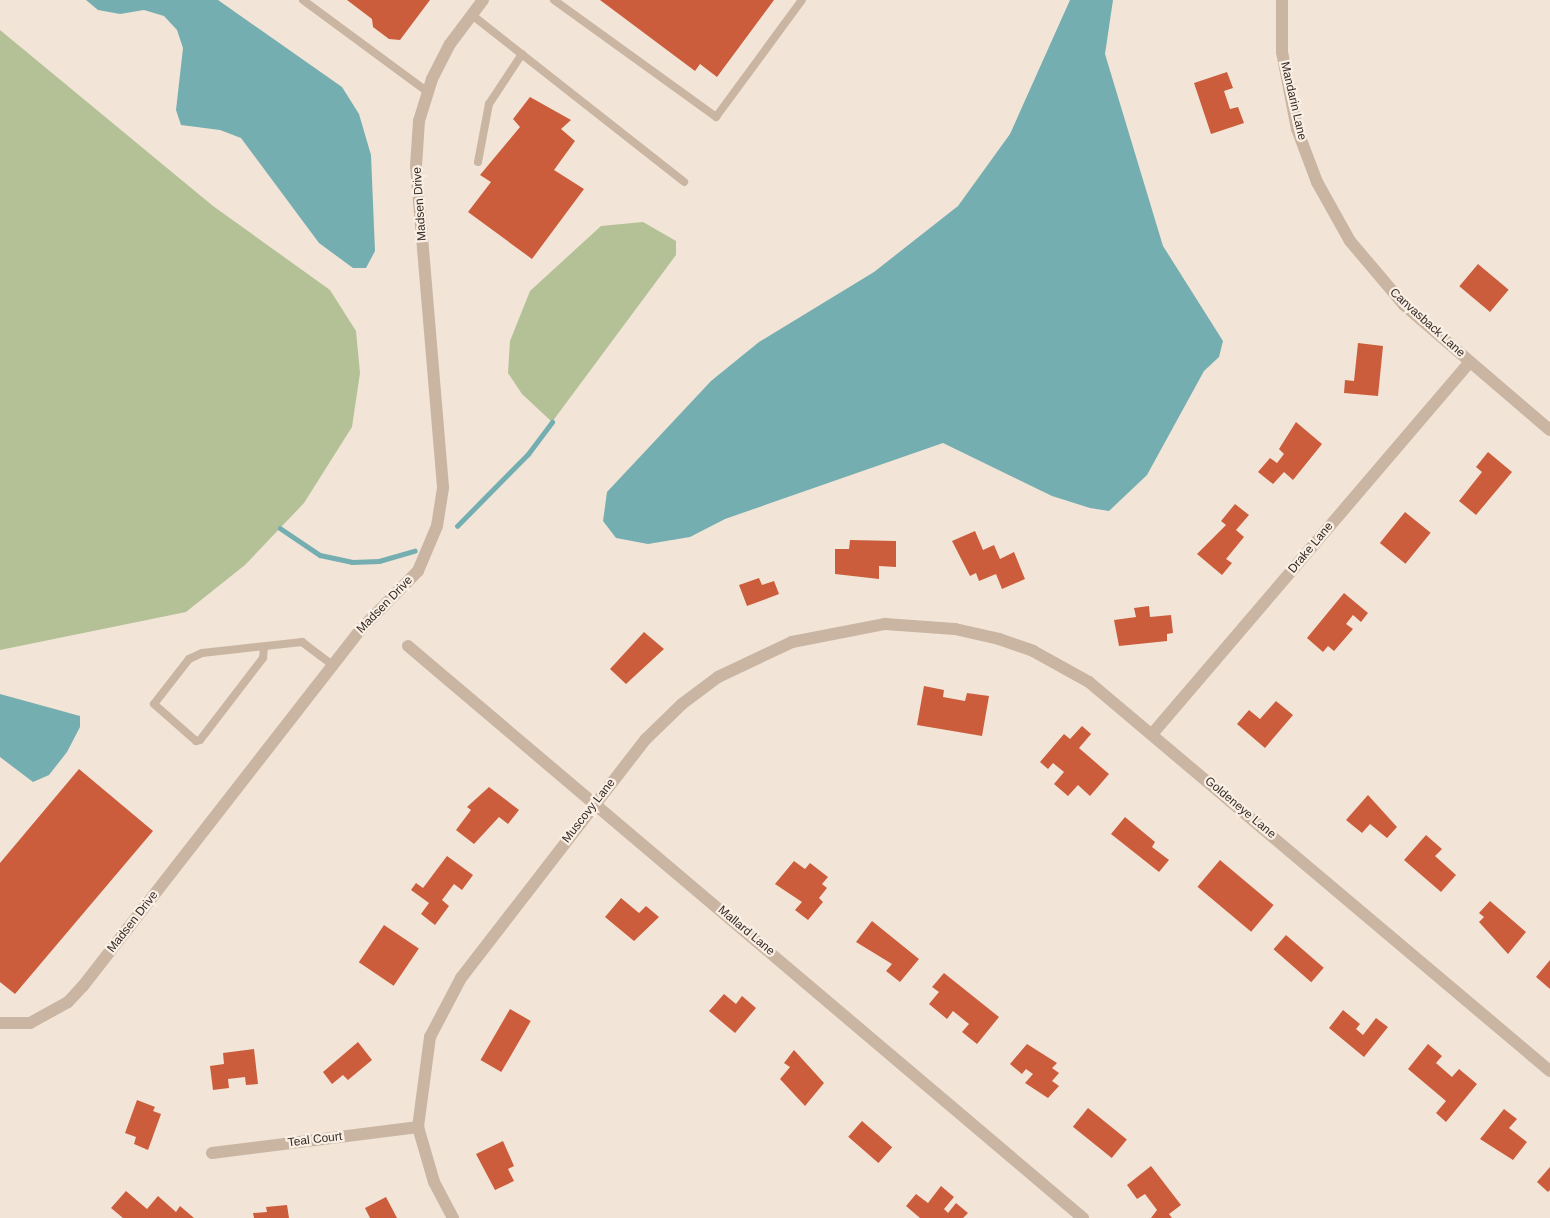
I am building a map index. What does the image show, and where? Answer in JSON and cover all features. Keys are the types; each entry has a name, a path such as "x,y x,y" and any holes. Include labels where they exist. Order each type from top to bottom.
{"street":[{"name":"Madsen Drive","path":"0,1024 30,1022 68,1002 84,986 332,665 418,571 437,526 443,487 416,166 419,121 428,92 450,44 483,0"},
{"name":"Mandarin Lane","path":"1282,0 1282,52 1287,84 1297,129 1325,198"},
{"name":"Canvasback Lane","path":"1325,198 1374,272 1470,362 1550,430"},
{"name":"Drake Lane","path":"1153,733 1470,362"},
{"name":"Goldeneye Lane","path":"890,624 955,629 1033,651 1101,691 1153,733 1550,1071"},
{"name":"Muscovy Lane","path":"418,1128 424,1062 441,1010 595,804 652,732 718,678 792,642 890,624"},
{"name":"Mallard Lane","path":"408,646 1083,1218"},
{"name":"Teal Court","path":"212,1153 418,1128"},
{"path":"418,1128 434,1182 453,1218"}],"lane":[{"path":"303,0 428,92"},
{"path":"554,0 716,117 802,0"},
{"path":"472,15 684,182"},
{"path":"478,162 488,104 522,54"},
{"path":"264,647 263,658 200,740 196,741 154,704 196,655 302,642 332,665"}],"green space":[{"path":"0,30 213,206 330,290 356,331 360,373 352,427 304,503 245,565 186,612 0,650"},
{"path":"643,222 676,241 676,255 552,422 522,394 508,373 510,341 530,291 601,226"}],"water":[{"path":"86,0 218,0 342,87 359,114 371,155 375,251 366,268 353,268 319,243 241,138 220,130 181,125 176,110 183,48 177,30 164,16 144,10 120,14 98,10"},
{"path":"1070,0 1113,0 1105,54 1163,246 1223,341 1219,357 1204,371 1147,475 1109,511 1090,508 1052,496 943,443 725,519 690,537 648,544 616,538 603,521 607,492 711,381 759,342 874,272 958,206 1010,134"},
{"path":"0,694 80,716 80,727 67,752 49,775 33,782 0,757"}],"building":[{"path":"347,0 430,0 400,40 389,39 373,27 372,19"},
{"path":"600,0 774,0 717,77 700,64 695,71"},
{"path":"1227,72 1233,88 1224,91 1230,109 1238,107 1244,123 1211,134 1194,83"},
{"path":"530,97 571,120 561,129 575,141 554,170 584,189 532,259 468,212 491,182 480,175 520,127 513,119"},
{"path":"1478,264 1509,290 1490,312 1459,286"},
{"path":"1358,343 1383,346 1378,396 1344,393 1345,380 1354,381"},
{"path":"1296,422 1322,444 1293,480 1284,472 1273,484 1258,472 1270,458 1277,463 1284,454 1279,449"},
{"path":"1488,452 1512,472 1476,515 1459,501 1482,472 1476,467"},
{"path":"1235,504 1249,515 1236,530 1244,537 1226,559 1232,563 1222,575 1197,554 1226,525 1221,521"},
{"path":"1405,512 1431,533 1405,564 1380,543"},
{"path":"975,531 983,550 994,545 1000,559 1014,552 1025,579 1002,589 996,574 979,581 976,573 970,576 952,541"},
{"path":"850,540 896,541 896,567 879,566 879,579 835,574 835,549 849,549"},
{"path":"759,578 762,585 774,581 779,594 747,606 739,585"},
{"path":"1344,593 1368,613 1361,622 1353,615 1346,624 1353,629 1334,651 1328,646 1323,652 1307,638"},
{"path":"1149,606 1150,617 1171,615 1173,633 1167,634 1167,641 1119,646 1114,620 1136,617 1134,608"},
{"path":"644,632 664,649 626,684 610,669"},
{"path":"924,686 944,690 943,697 965,701 967,693 989,696 982,736 917,725"},
{"path":"1276,701 1293,715 1265,748 1237,724 1249,710 1260,719"},
{"path":"1082,726 1091,734 1079,748 1109,774 1090,796 1078,785 1068,796 1054,784 1064,772 1053,763 1048,769 1040,762 1064,734 1070,739"},
{"path":"79,769 153,831 15,994 0,982 0,863"},
{"path":"489,787 519,810 508,824 499,817 474,844 456,830 471,810 467,807"},
{"path":"1368,795 1397,827 1387,838 1370,824 1362,833 1346,820"},
{"path":"1125,817 1155,842 1152,847 1169,860 1159,872 1111,834"},
{"path":"1426,835 1442,849 1435,856 1456,875 1441,892 1404,860"},
{"path":"447,856 473,875 462,890 454,884 442,900 449,906 435,925 421,914 429,903 411,890 416,883 423,888"},
{"path":"1220,860 1274,905 1251,932 1198,887"},
{"path":"794,861 805,869 810,863 828,877 822,884 827,888 819,898 823,902 808,920 795,910 802,902 775,884"},
{"path":"621,898 639,913 646,906 659,917 634,941 605,917"},
{"path":"1490,901 1526,932 1508,954 1479,922 1484,917 1479,913"},
{"path":"872,921 919,959 900,982 886,971 892,964 856,942"},
{"path":"384,925 419,948 394,986 359,962"},
{"path":"1286,935 1324,968 1311,982 1274,949"},
{"path":"1550,960 1550,989 1536,977"},
{"path":"944,973 999,1017 977,1044 962,1032 969,1024 953,1011 947,1019 929,1004 939,992 932,987"},
{"path":"724,994 736,1004 742,996 756,1008 735,1033 709,1011"},
{"path":"510,1009 531,1021 501,1072 480,1060"},
{"path":"1343,1010 1360,1024 1356,1029 1363,1035 1376,1018 1388,1027 1364,1057 1329,1028"},
{"path":"358,1042 372,1060 348,1080 343,1075 332,1084 323,1072"},
{"path":"1027,1044 1057,1063 1052,1068 1059,1073 1052,1081 1059,1086 1048,1098 1025,1083 1033,1074 1026,1069 1022,1074 1010,1064"},
{"path":"1428,1044 1442,1056 1436,1063 1452,1077 1459,1069 1477,1084 1446,1122 1436,1113 1446,1101 1408,1069"},
{"path":"254,1049 258,1084 246,1085 245,1077 228,1079 229,1088 213,1090 210,1066 224,1064 223,1053"},
{"path":"794,1050 824,1083 805,1106 780,1079 790,1067 784,1063"},
{"path":"137,1100 155,1107 153,1111 161,1114 148,1150 134,1144 136,1137 125,1133"},
{"path":"1088,1108 1127,1139 1112,1158 1073,1127"},
{"path":"1504,1109 1517,1119 1509,1128 1527,1142 1513,1160 1480,1139"},
{"path":"862,1121 892,1147 878,1163 848,1137"},
{"path":"503,1141 514,1166 508,1169 514,1181 495,1190 476,1154"},
{"path":"1151,1166 1181,1205 1169,1214 1172,1218 1151,1218 1157,1210 1145,1194 1137,1199 1127,1185"},
{"path":"1550,1167 1550,1190 1548,1192 1537,1182"},
{"path":"941,1186 954,1197 944,1209 948,1213 956,1203 968,1213 963,1218 920,1218 906,1206 916,1194 928,1203"},
{"path":"126,1191 147,1209 158,1196 176,1212 180,1206 194,1218 123,1218 111,1208"},
{"path":"386,1197 397,1218 370,1218 365,1208"},
{"path":"287,1205 289,1218 254,1218 253,1213 267,1212 266,1207"}],"waterway":[{"path":"457,526 528,454 552,422"},
{"path":"280,528 320,555 352,562 379,561 415,551"}]}
